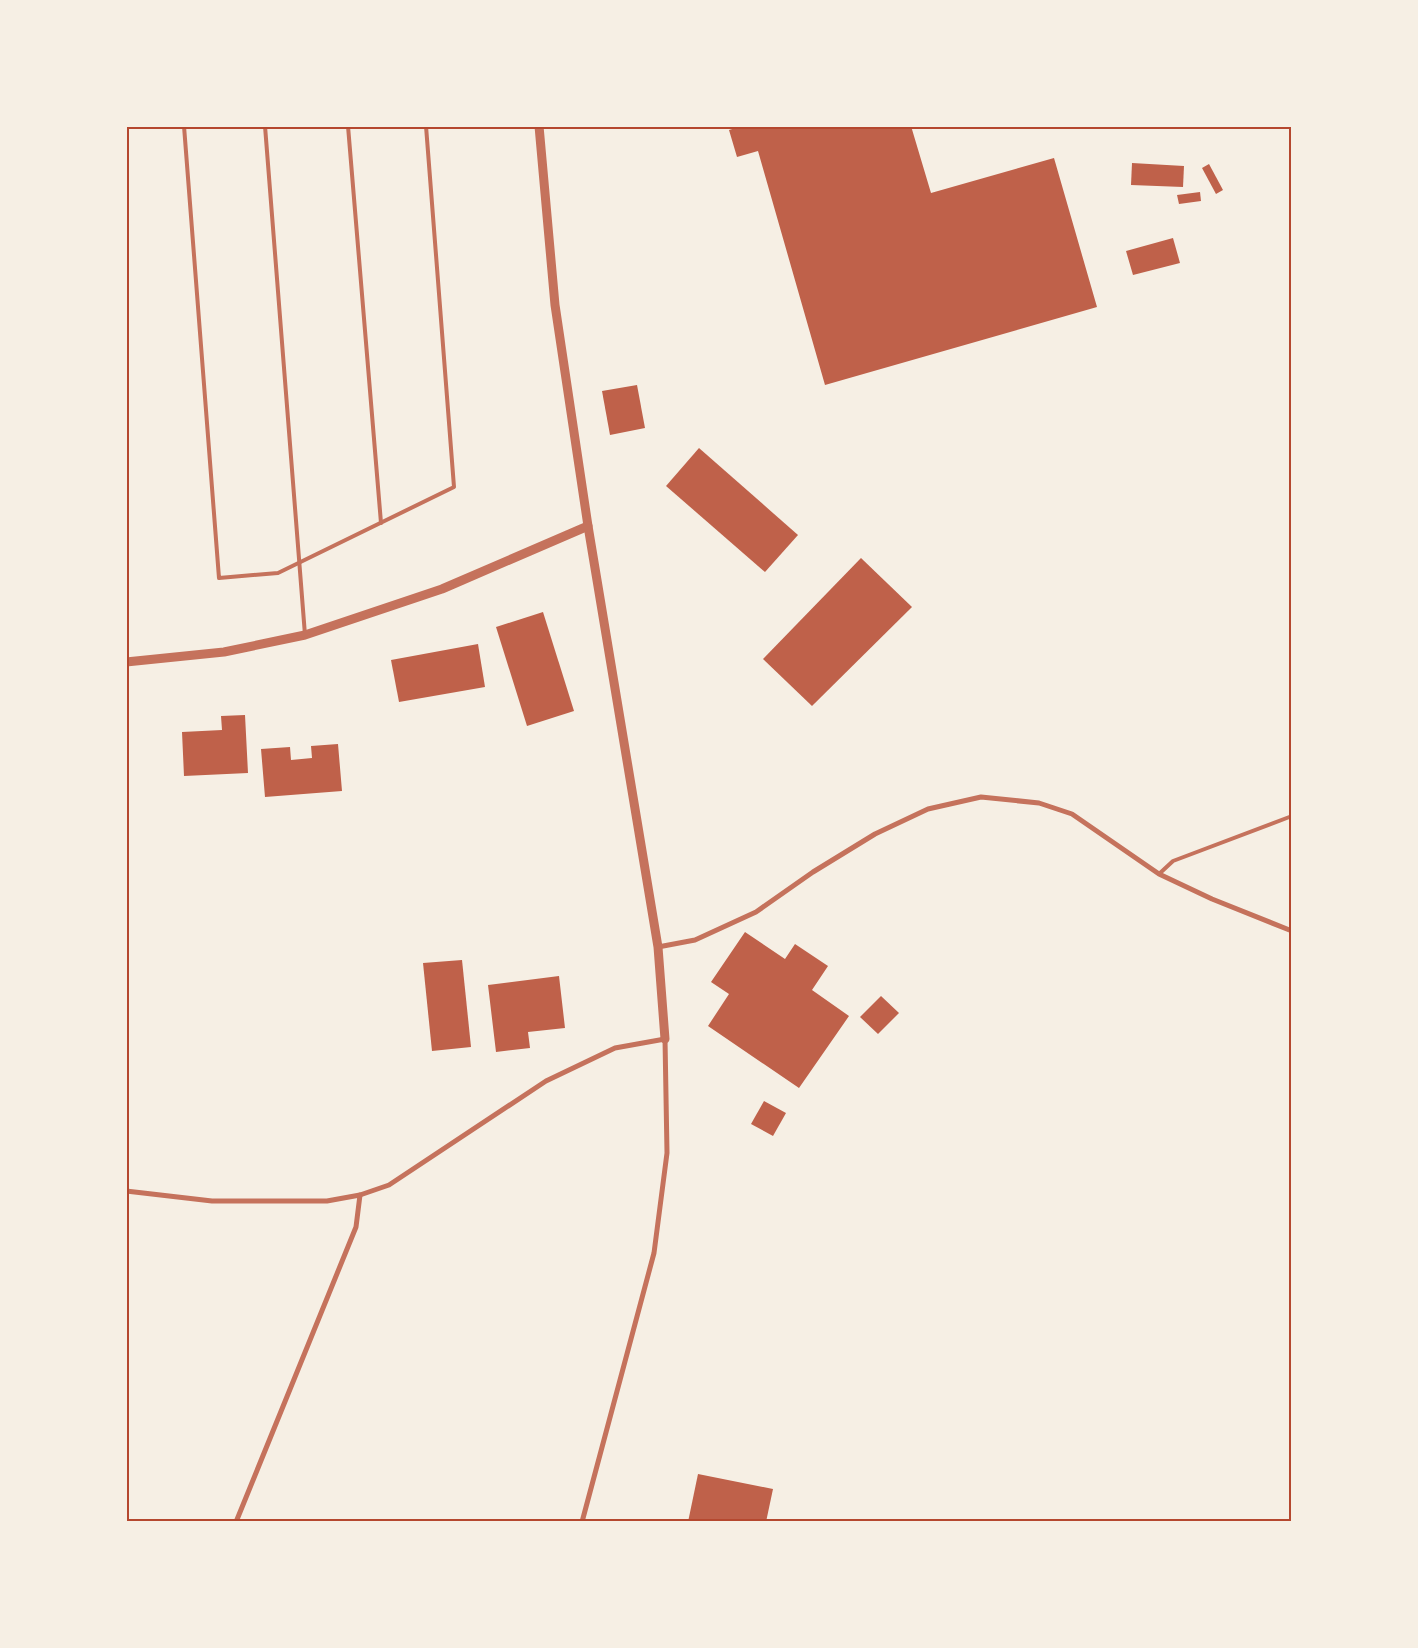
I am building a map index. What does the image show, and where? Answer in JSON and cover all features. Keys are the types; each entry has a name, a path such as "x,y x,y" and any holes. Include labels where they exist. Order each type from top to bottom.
{"street":[{"path":"539,126 554,305 588,526 658,947 665,1039 667,1153 654,1253 582,1522"},
{"path":"126,662 224,652 305,635 442,588 588,526"},
{"path":"658,947 695,940 756,912 813,872 875,834 928,809 981,797 1039,803 1072,814 1159,874 1292,931"},
{"path":"126,1190 212,1201 327,1201 360,1195 389,1185 546,1081 615,1048 665,1039"},
{"path":"236,1522 356,1227 360,1195"}],"lane":[{"path":"184,126 218,578 278,573 454,487 426,126"},
{"path":"265,126 305,635"},
{"path":"348,126 381,523"},
{"path":"1159,874 1174,861 1292,816"}],"building":[{"path":"742,126 911,126 931,193 1054,158 1097,307 825,385 758,151 737,157 729,130"},
{"path":"1132,163 1184,166 1183,187 1131,185"},
{"path":"1209,164 1223,190 1216,194 1202,168"},
{"path":"1200,192 1201,201 1179,204 1177,195"},
{"path":"1173,238 1180,263 1133,275 1126,251"},
{"path":"637,385 645,428 610,435 602,391"},
{"path":"699,448 798,535 765,572 666,486"},
{"path":"861,558 912,607 812,706 763,659"},
{"path":"543,612 574,711 527,726 496,627"},
{"path":"478,644 485,687 399,702 391,660"},
{"path":"245,715 248,773 184,776 182,732 222,730 221,716"},
{"path":"338,744 342,791 265,797 261,749 290,747 291,760 312,758 311,746"},
{"path":"745,932 785,959 795,944 828,966 812,990 849,1016 799,1088 708,1026 729,994 711,982"},
{"path":"462,960 471,1047 432,1051 423,963"},
{"path":"559,976 565,1028 528,1032 530,1048 496,1052 488,985"},
{"path":"881,996 899,1013 878,1034 860,1017"},
{"path":"764,1101 786,1113 773,1136 751,1124"},
{"path":"698,1474 773,1489 766,1522 688,1522"}]}
